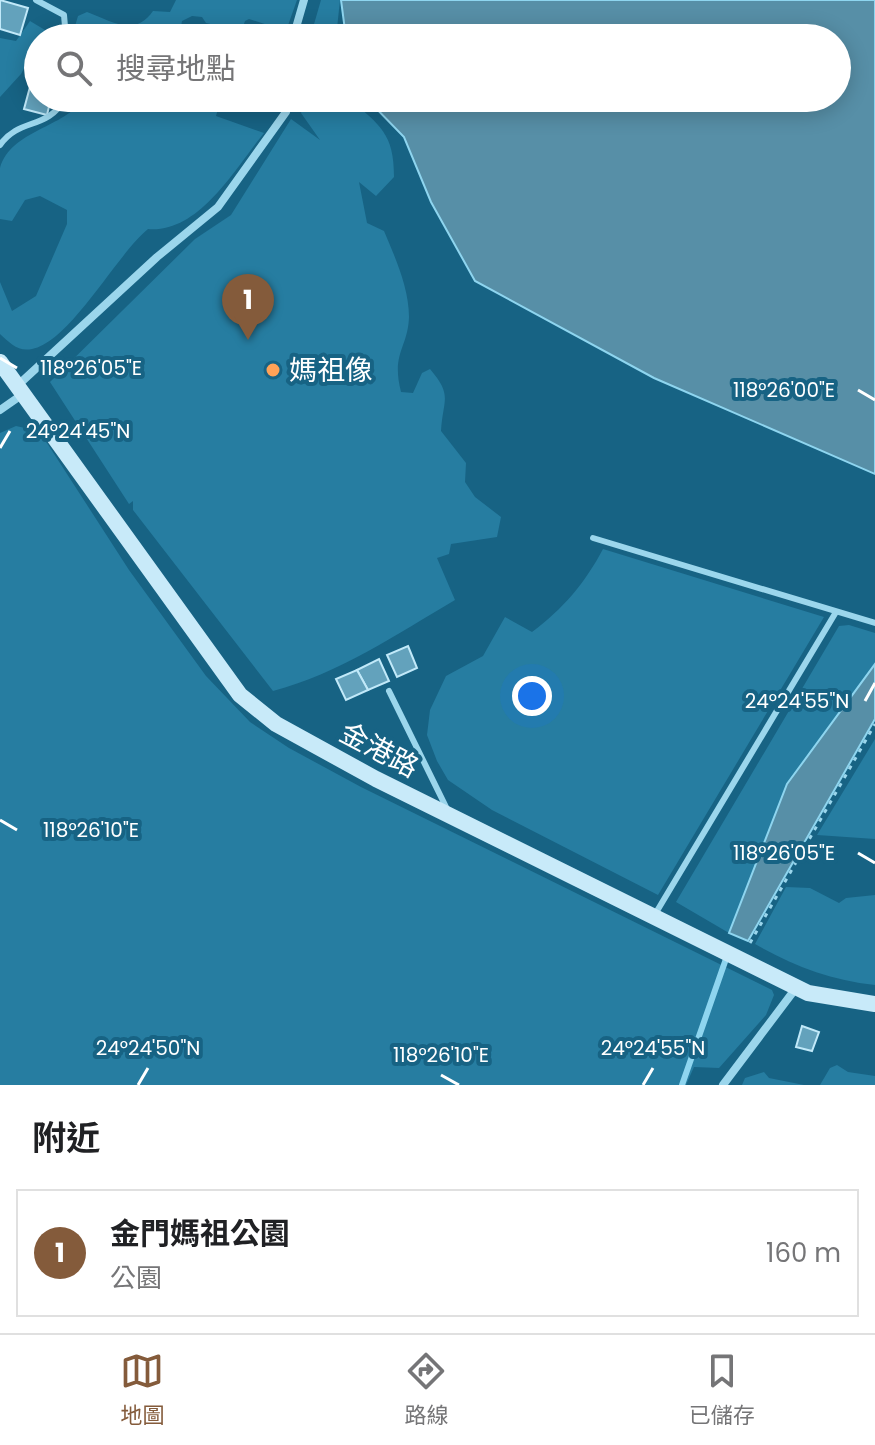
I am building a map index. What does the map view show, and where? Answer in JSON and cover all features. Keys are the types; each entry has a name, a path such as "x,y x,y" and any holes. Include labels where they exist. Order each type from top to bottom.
{"main road":[{"name":"金港路","path":"0,362 240,695 287,731 797,987 844,1001 875,1004"}],"street":[{"path":"297,24 304,0"},
{"path":"0,410 157,257 218,207 286,112"},
{"path":"723,1085 797,987"}],"lane":[{"path":"36,0 64,15 65,24"},
{"path":"0,145 11,130 42,122 55,112"},
{"path":"593,538 875,623"},
{"path":"654,916 836,612"},
{"path":"389,691 451,816"}],"path":[{"path":"750,943 875,724"}],"shaded area":[{"path":"176,0 297,0 288,24 264,24 249,19 244,24 210,24 202,17 192,16 181,24 139,24 153,11 170,12"},
{"path":"321,0 340,0 337,24 314,24"},
{"path":"341,0 875,0 875,474 654,378 475,281 431,202 404,137 380,112 851,112 851,24 344,24"},
{"path":"87,12 119,24 76,24 78,16"},
{"path":"24,30 24,68 0,97 0,38 16,41"},
{"path":"70,112 217,112 216,116 264,133 215,196 200,210 184,221 148,229 62,331 47,343 22,349 0,334 0,282 12,311 36,296 67,224 67,210 40,196 25,200 12,221 0,219 0,168 15,145"},
{"path":"364,112 388,140 394,177 376,196 359,182 367,223 384,231 407,295 408,328 398,368 401,392 413,393 422,373 430,369 444,392 441,431 466,463 465,482 475,497 501,517 497,537 451,544 449,554 437,558 455,600 344,664 273,691 133,510 133,501 129,504 50,382 195,239 231,215 291,119 320,140 301,113"},
{"path":"16,426 34,430 47,443 129,570 206,676 250,722 289,748 361,787 772,990 774,995 766,1015 719,1068 694,1067 686,1085 0,1085 0,433"},
{"path":"603,549 824,617 658,895 492,810 448,780 427,735 430,710 446,676 483,656 505,617 532,632 572,595"},
{"path":"849,625 875,633 875,664 787,784 729,933 676,902 839,626"},
{"path":"875,664 875,719 748,941 729,933 787,784"},
{"path":"875,739 875,839 817,835"},
{"path":"786,887 810,888 839,903 846,898 875,895 875,985 813,971 755,944"},
{"path":"837,1065 848,1072 875,1076 875,1085 820,1085 830,1068"},
{"path":"764,1072 769,1078 804,1085 742,1085 745,1078"}],"building":[{"path":"0,0 28,8 20,35 0,29"},
{"path":"408,646 417,668 397,677 387,655"},
{"path":"379,659 389,681 368,690 357,670"},
{"path":"357,670 368,690 346,700 336,679"},
{"path":"802,1026 819,1032 812,1051 796,1047"}],"waterway":[{"path":"682,1085 727,956"}],"place":[{"name":"金門媽祖公園","path":"248,340"},
{"name":"媽祖像","path":"273,370"}]}
